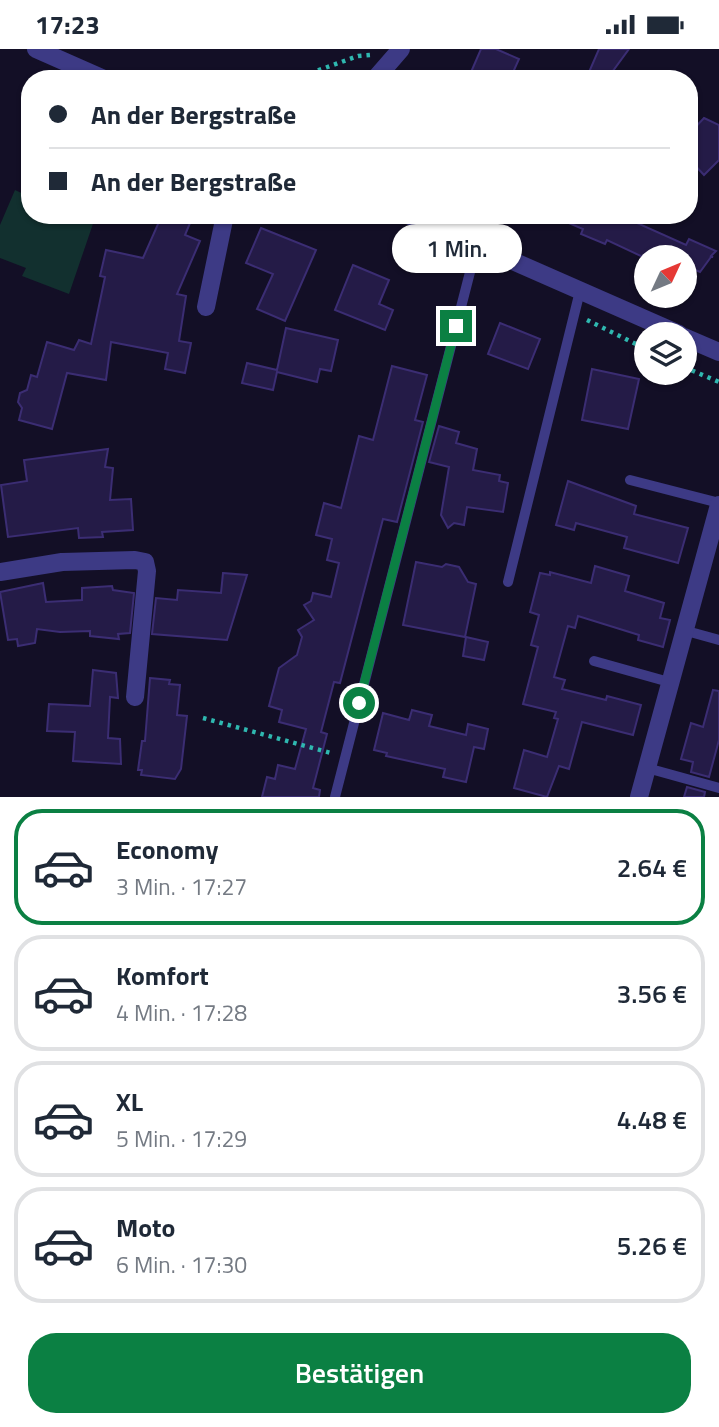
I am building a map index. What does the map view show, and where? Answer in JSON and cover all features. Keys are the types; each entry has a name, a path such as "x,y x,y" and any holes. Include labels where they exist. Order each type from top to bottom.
{"street":[{"path":"36,49 84,70"},
{"path":"383,70 399,51"},
{"path":"206,307 223,224"},
{"path":"428,224 651,322"},
{"path":"697,343 719,352"},
{"path":"639,797 719,504"},
{"path":"0,572 62,562 145,562 147,571 135,697"}],"lane":[{"path":"335,797 477,246"},
{"path":"508,582 580,291"},
{"path":"631,480 719,504"},
{"path":"683,630 719,640"},
{"path":"594,661 669,682"},
{"path":"646,768 719,787"}],"path":[{"path":"319,70 358,56 399,51"},
{"path":"575,311 593,325 634,344"},
{"path":"697,373 719,382"},
{"path":"203,718 346,757"}],"green space":[{"path":"15,190 21,193 21,224 93,224 69,294 22,276 26,268 0,258 0,225"}],"building":[{"path":"481,49 496,49 519,59 514,70 472,70"},
{"path":"599,49 629,49 614,70 590,70"},
{"path":"704,118 719,125 719,160 704,175 698,169 698,124"},
{"path":"158,224 190,224 185,235 200,241 177,294 186,296 179,341 191,343 185,373 165,369 168,353 111,342 106,380 67,373 52,429 19,420 22,408 18,402 20,393 27,390 31,375 37,377 47,342 74,350 79,340 91,344 105,277 100,276 106,250 143,258"},
{"path":"571,224 639,224 686,245 634,245 634,253 607,240 605,244 581,234 583,229"},
{"path":"261,228 316,250 285,321 257,309 273,274 246,263"},
{"path":"689,239 716,251 700,272 697,271 697,245 686,245"},
{"path":"353,265 389,280 379,304 393,310 385,330 335,310"},
{"path":"500,323 540,339 528,369 488,354"},
{"path":"286,328 338,340 331,371 320,369 317,382 277,372 273,390 242,383 247,363 277,370"},
{"path":"392,366 427,375 415,420 423,422 397,522 383,519 340,683 334,682 321,732 327,734 313,788 320,790 319,797 262,797 267,777 275,779 278,765 295,769 306,729 279,722 282,710 269,706 279,668 297,655 302,637 298,630 314,620 304,605 311,601 313,593 331,597 339,563 327,560 332,539 316,535 324,503 341,508 359,436 373,440"},
{"path":"592,369 634,378 634,385 638,385 628,429 582,420"},
{"path":"439,426 459,432 456,443 477,449 473,470 500,475 499,481 508,483 503,512 467,507 464,525 454,523 448,528 441,515 449,467 429,462"},
{"path":"108,449 105,467 113,468 110,500 131,499 133,530 102,532 103,537 79,538 78,528 8,537 1,485 27,481 24,460"},
{"path":"568,481 636,506 634,514 688,528 678,563 624,548 627,537 576,523 574,530 556,525"},
{"path":"416,562 459,567 468,582 476,584 465,637 403,625"},
{"path":"595,566 629,576 625,591 664,603 660,618 670,620 663,647 638,640 639,635 578,616 575,628 568,626 554,677 565,680 562,689 641,705 633,735 582,722 569,769 559,766 547,797 514,788 524,750 547,757 558,719 554,718 556,712 523,704 538,647 531,645 539,615 530,612 540,573 550,575 550,572 591,583"},
{"path":"223,573 247,575 227,640 152,634 156,598 177,600 178,590 221,593"},
{"path":"43,583 46,602 82,600 82,588 112,586 113,590 134,593 130,633 118,634 119,639 90,636 90,631 60,632 37,629 35,643 18,646 17,639 8,640 0,592"},
{"path":"466,637 488,642 484,660 463,656"},
{"path":"93,670 116,673 118,698 110,697 108,738 120,739 121,764 73,761 75,732 47,731 49,704 90,706"},
{"path":"150,678 170,680 169,684 180,685 177,715 187,716 181,769 175,779 141,775 142,770 138,770 142,741 145,741"},
{"path":"713,690 719,691 719,740 709,777 691,772 693,762 681,759 691,723 703,727"},
{"path":"412,710 432,715 429,726 466,735 468,724 488,729 484,749 474,747 466,782 443,777 445,769 386,756 387,753 374,750 383,713 409,720"},
{"path":"687,787 705,792 704,797 684,797"}],"route":[{"path":"359,703 456,326"}]}
